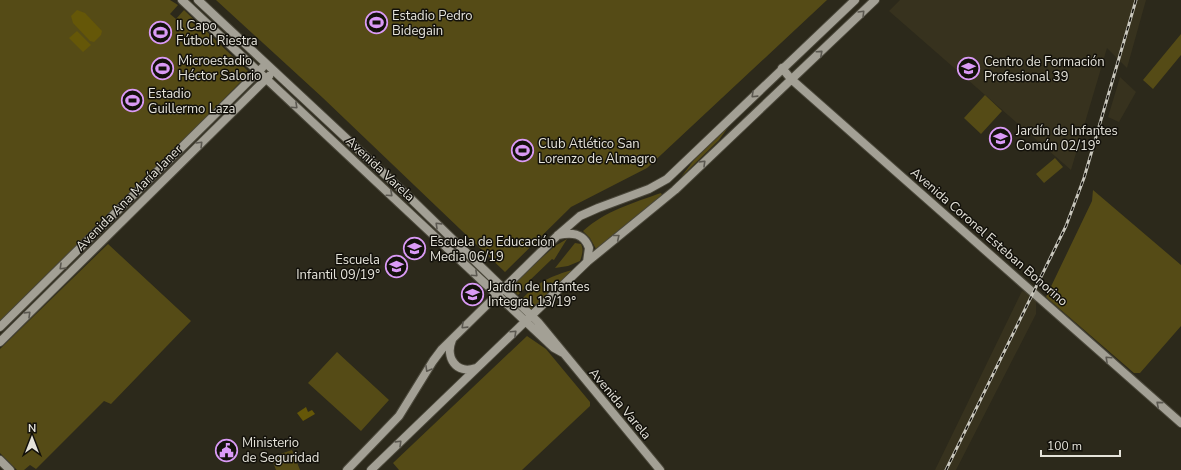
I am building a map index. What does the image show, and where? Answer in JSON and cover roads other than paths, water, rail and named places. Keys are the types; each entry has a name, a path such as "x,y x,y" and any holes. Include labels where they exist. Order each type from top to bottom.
{"main road":[{"name":"Avenida Varela","path":"182,0 349,156 529,318 554,348 563,353 660,470"},
{"name":"Avenida Varela","path":"198,0 356,148 500,292"},
{"path":"347,470 399,416 432,361 452,339 558,235 589,212 649,190 667,179 855,0"},
{"path":"371,470 587,262 675,190 875,0"},
{"name":"Avenida Ana María Janer","path":"0,327 266,64"},
{"name":"Avenida Coronel Esteban Bonorino","path":"782,68 791,79 1181,423"},
{"name":"Avenida Ana María Janer","path":"0,342 274,71"},
{"path":"349,156 356,148"},
{"path":"145,185 145,190 150,194"},
{"path":"558,235 573,233 582,236 589,248 587,262"},
{"path":"452,339 449,354 454,364 463,369 470,370 480,364"},
{"path":"0,460 10,470"}],"railway":[{"path":"946,470 1066,226 1084,178 1136,0"}],"place":[{"name":"Estadio Pedro Bidegain","path":"377,23"},
{"name":"Il Capo Fútbol Riestra","path":"160,33"},
{"name":"Microestadio Héctor Salorio","path":"162,68"},
{"name":"Centro de Formación Profesional 39","path":"968,69"},
{"name":"Estadio Guillermo Laza","path":"133,101"},
{"name":"Jardín de Infantes Común 02/19°","path":"1001,138"},
{"name":"Club Atlético San Lorenzo de Almagro","path":"522,151"},
{"name":"Escuela de Educación Media 06/19","path":"414,249"},
{"name":"Escuela Infantil 09/19°","path":"396,267"},
{"name":"Jardín de Infantes Integral 13/19°","path":"473,294"},
{"name":"Ministerio de Seguridad","path":"227,450"}]}
